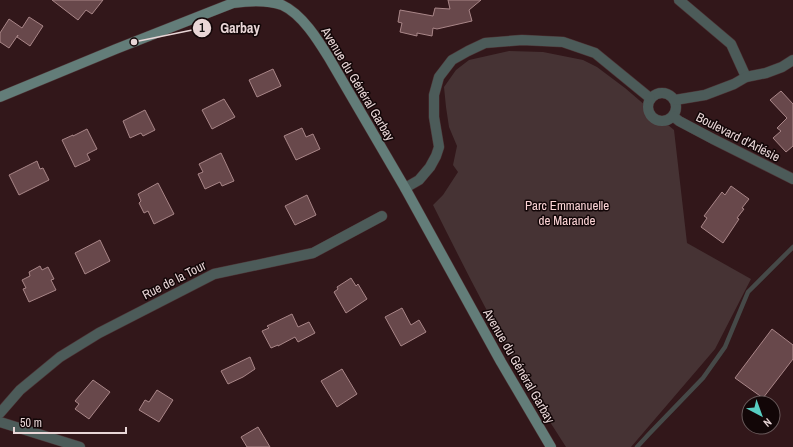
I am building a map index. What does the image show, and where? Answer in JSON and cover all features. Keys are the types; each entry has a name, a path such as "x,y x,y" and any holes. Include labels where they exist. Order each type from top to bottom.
{"main road":[{"name":"Avenue du Général Garbay","path":"0,97 233,3 264,1 281,5 291,10 317,39 406,188 501,362 551,447"}],"street":[{"path":"679,0 731,44 746,77"},
{"path":"406,188 419,180 430,167 439,147 434,117 434,95 440,77 452,60 484,43 522,40 563,42 595,53 650,98"},
{"path":"675,100 705,95 734,84 746,77 766,73 782,67 793,60"},
{"path":"656,93 669,94 675,100 676,108 673,116 669,119 660,121 651,116 648,112 648,103 650,98 656,93"},
{"name":"Boulevard d'Arlésie","path":"673,116 679,121 713,139 793,179"},
{"name":"Rue de la Tour","path":"0,413 20,390 60,357 99,333 214,274 313,253 382,216"},
{"path":"0,422 80,447"}],"green space":[{"name":"Parc Emmanuelle de Marande","path":"509,51 543,52 583,60 597,67 625,88 674,130 687,243 751,279 715,349 631,447 566,447 513,358 433,205 443,195 458,172 453,165 457,146 449,127 444,87 456,70 469,60"}],"building":[{"path":"52,0 103,0 92,14 86,10 78,20"},
{"path":"448,0 481,0 469,10 472,21 437,29 433,28 432,36 417,33 417,36 400,32 402,23 398,22 400,10 433,16 435,8 450,9"},
{"path":"29,17 43,26 30,46 17,37 18,35 9,48 0,42 0,33 9,19 22,28"},
{"path":"273,69 281,86 257,97 249,80"},
{"path":"781,91 793,104 793,146 786,152 773,138 781,131 777,128 787,118 770,100"},
{"path":"224,99 235,117 212,129 202,110"},
{"path":"145,110 155,130 143,136 141,133 130,138 123,121"},
{"path":"302,128 306,137 313,134 320,149 296,160 284,136"},
{"path":"87,129 97,149 87,154 90,160 75,167 62,140"},
{"path":"221,153 234,181 222,186 220,182 205,189 198,174 203,172 199,164"},
{"path":"37,161 40,169 43,168 49,180 19,195 9,175"},
{"path":"158,183 174,214 154,224 148,211 144,213 139,203 141,201 138,194"},
{"path":"731,186 749,199 737,218 739,219 723,243 701,227 707,218 704,216 722,192 725,195"},
{"path":"307,195 316,215 295,225 285,206"},
{"path":"100,240 110,261 85,274 75,253"},
{"path":"40,266 42,270 48,267 54,279 51,280 56,290 29,302 23,289 26,288 22,280 30,276 29,272"},
{"path":"351,278 356,286 358,284 367,299 346,313 334,292 338,289 337,287"},
{"path":"402,308 411,325 419,320 426,332 401,346 385,317"},
{"path":"292,314 298,327 309,322 315,333 298,342 295,337 271,348 262,331 269,328 267,326"},
{"path":"772,329 793,345 793,359 765,395 759,395 735,378"},
{"path":"250,357 255,369 228,384 221,371"},
{"path":"342,369 357,394 337,407 321,381"},
{"path":"93,380 110,392 89,419 75,409 79,404 75,401"},
{"path":"157,390 173,400 159,422 139,410 145,400 149,402"},
{"path":"258,427 270,447 247,447 241,437"}],"waterway":[{"path":"637,447 703,378 725,347 748,292 793,247"}],"place":[{"name":"Garbay","path":"134,42"}]}
